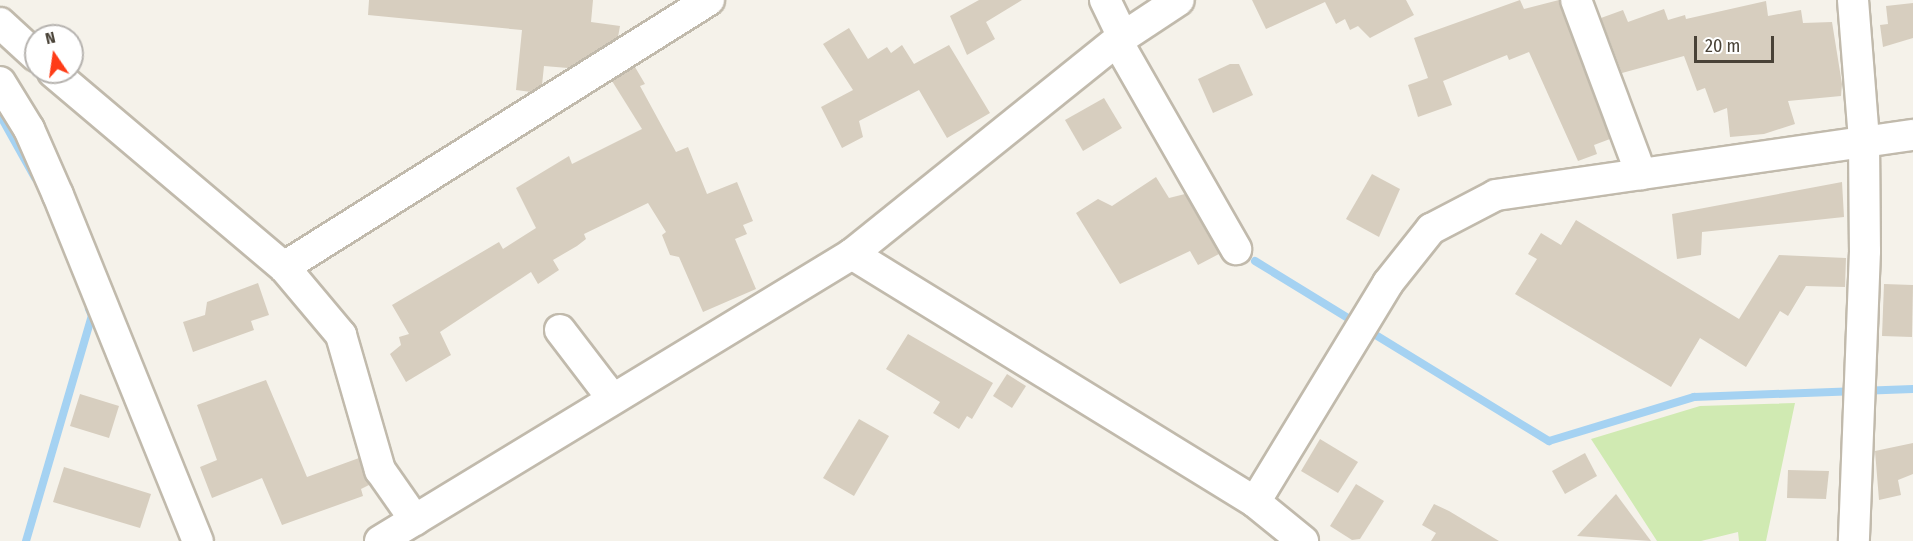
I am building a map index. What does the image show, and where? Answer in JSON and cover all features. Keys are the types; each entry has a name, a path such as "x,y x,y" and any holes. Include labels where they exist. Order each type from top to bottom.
{"street":[{"path":"284,267 709,0"},
{"path":"1105,0 1120,39 1236,249"},
{"path":"380,541 852,254 1120,39 1179,0"},
{"path":"1576,0 1641,174"},
{"path":"1852,0 1864,140 1854,541"},
{"path":"0,23 24,46"},
{"path":"0,82 29,129 54,186 198,541"},
{"path":"67,84 284,267 341,335 380,470 414,520"},
{"path":"1255,502 1388,283 1431,229 1496,195 1864,140 1913,135"},
{"path":"852,254 1255,502 1302,541"},
{"path":"560,330 612,398"}],"green space":[{"path":"1795,403 1766,541 1739,541 1738,532 1701,541 1657,541 1591,439 1700,406"}],"building":[{"path":"369,0 593,0 591,22 620,26 618,37 568,68 544,66 542,85 531,92 516,90 522,30 368,15"},
{"path":"979,0 1022,0 986,22 995,39 967,55 950,16"},
{"path":"1252,0 1406,0 1414,15 1370,38 1358,26 1350,30 1345,19 1336,24 1325,2 1266,29"},
{"path":"1520,0 1524,9 1559,0 1610,139 1594,145 1597,154 1578,161 1529,52 1509,60 1507,55 1443,81 1452,105 1418,117 1408,85 1428,78 1414,38"},
{"path":"1766,1 1768,16 1801,10 1803,23 1832,22 1842,84 1841,96 1788,101 1795,124 1764,134 1730,137 1727,108 1714,113 1705,88 1697,91 1684,56 1622,73 1601,18 1623,10 1628,22 1664,9 1668,20 1685,15 1686,19"},
{"path":"1913,3 1913,38 1883,47 1880,25 1888,24 1886,6"},
{"path":"849,28 868,59 887,47 891,53 902,45 914,64 949,45 990,113 947,138 919,90 859,121 863,137 842,148 821,107 853,90 823,44"},
{"path":"1230,64 1239,64 1253,95 1213,113 1198,79"},
{"path":"635,67 645,84 640,86 676,152 688,147 707,194 737,182 753,221 743,225 747,234 735,239 756,289 703,312 679,257 670,255 662,235 666,232 648,203 584,234 586,239 553,260 559,270 538,284 531,272 440,332 451,355 406,382 390,354 401,345 399,337 409,334 392,305 499,242 503,249 536,228 516,188 569,156 572,164 642,129 612,81"},
{"path":"1104,98 1122,128 1083,151 1065,120"},
{"path":"1372,174 1400,189 1379,237 1346,219"},
{"path":"1156,177 1169,198 1185,194 1219,254 1198,265 1190,251 1120,284 1076,213 1098,199 1112,206"},
{"path":"1842,182 1844,217 1702,232 1701,255 1677,259 1672,214"},
{"path":"1576,220 1739,319 1779,255 1846,258 1845,287 1806,286 1788,316 1780,311 1746,367 1700,338 1671,387 1515,294 1537,259 1528,254 1541,233 1561,245"},
{"path":"258,283 269,315 251,321 254,330 193,352 183,322 205,315 207,302"},
{"path":"1884,284 1913,285 1912,337 1882,336"},
{"path":"908,334 993,383 972,419 967,416 959,429 933,413 940,402 886,369"},
{"path":"1007,374 1026,386 1012,408 993,396"},
{"path":"266,380 307,477 359,458 369,485 361,489 363,496 282,525 262,478 212,498 200,467 217,460 197,405"},
{"path":"80,394 119,406 109,438 70,426"},
{"path":"859,419 889,436 854,496 823,478"},
{"path":"1320,439 1358,462 1338,493 1301,471"},
{"path":"1913,443 1913,474 1898,480 1901,495 1879,500 1875,451"},
{"path":"1585,453 1597,476 1565,494 1552,471"},
{"path":"64,467 151,494 140,528 53,502"},
{"path":"1788,470 1829,471 1826,499 1787,498"},
{"path":"1356,484 1384,501 1360,539 1352,540 1330,526"},
{"path":"1616,494 1651,541 1577,536"},
{"path":"1434,504 1499,541 1431,541 1436,533 1422,525"}],"waterway":[{"path":"0,115 35,178"},
{"path":"1255,261 1549,441 1694,397 1913,389"},
{"path":"26,541 92,316 89,309"}]}
